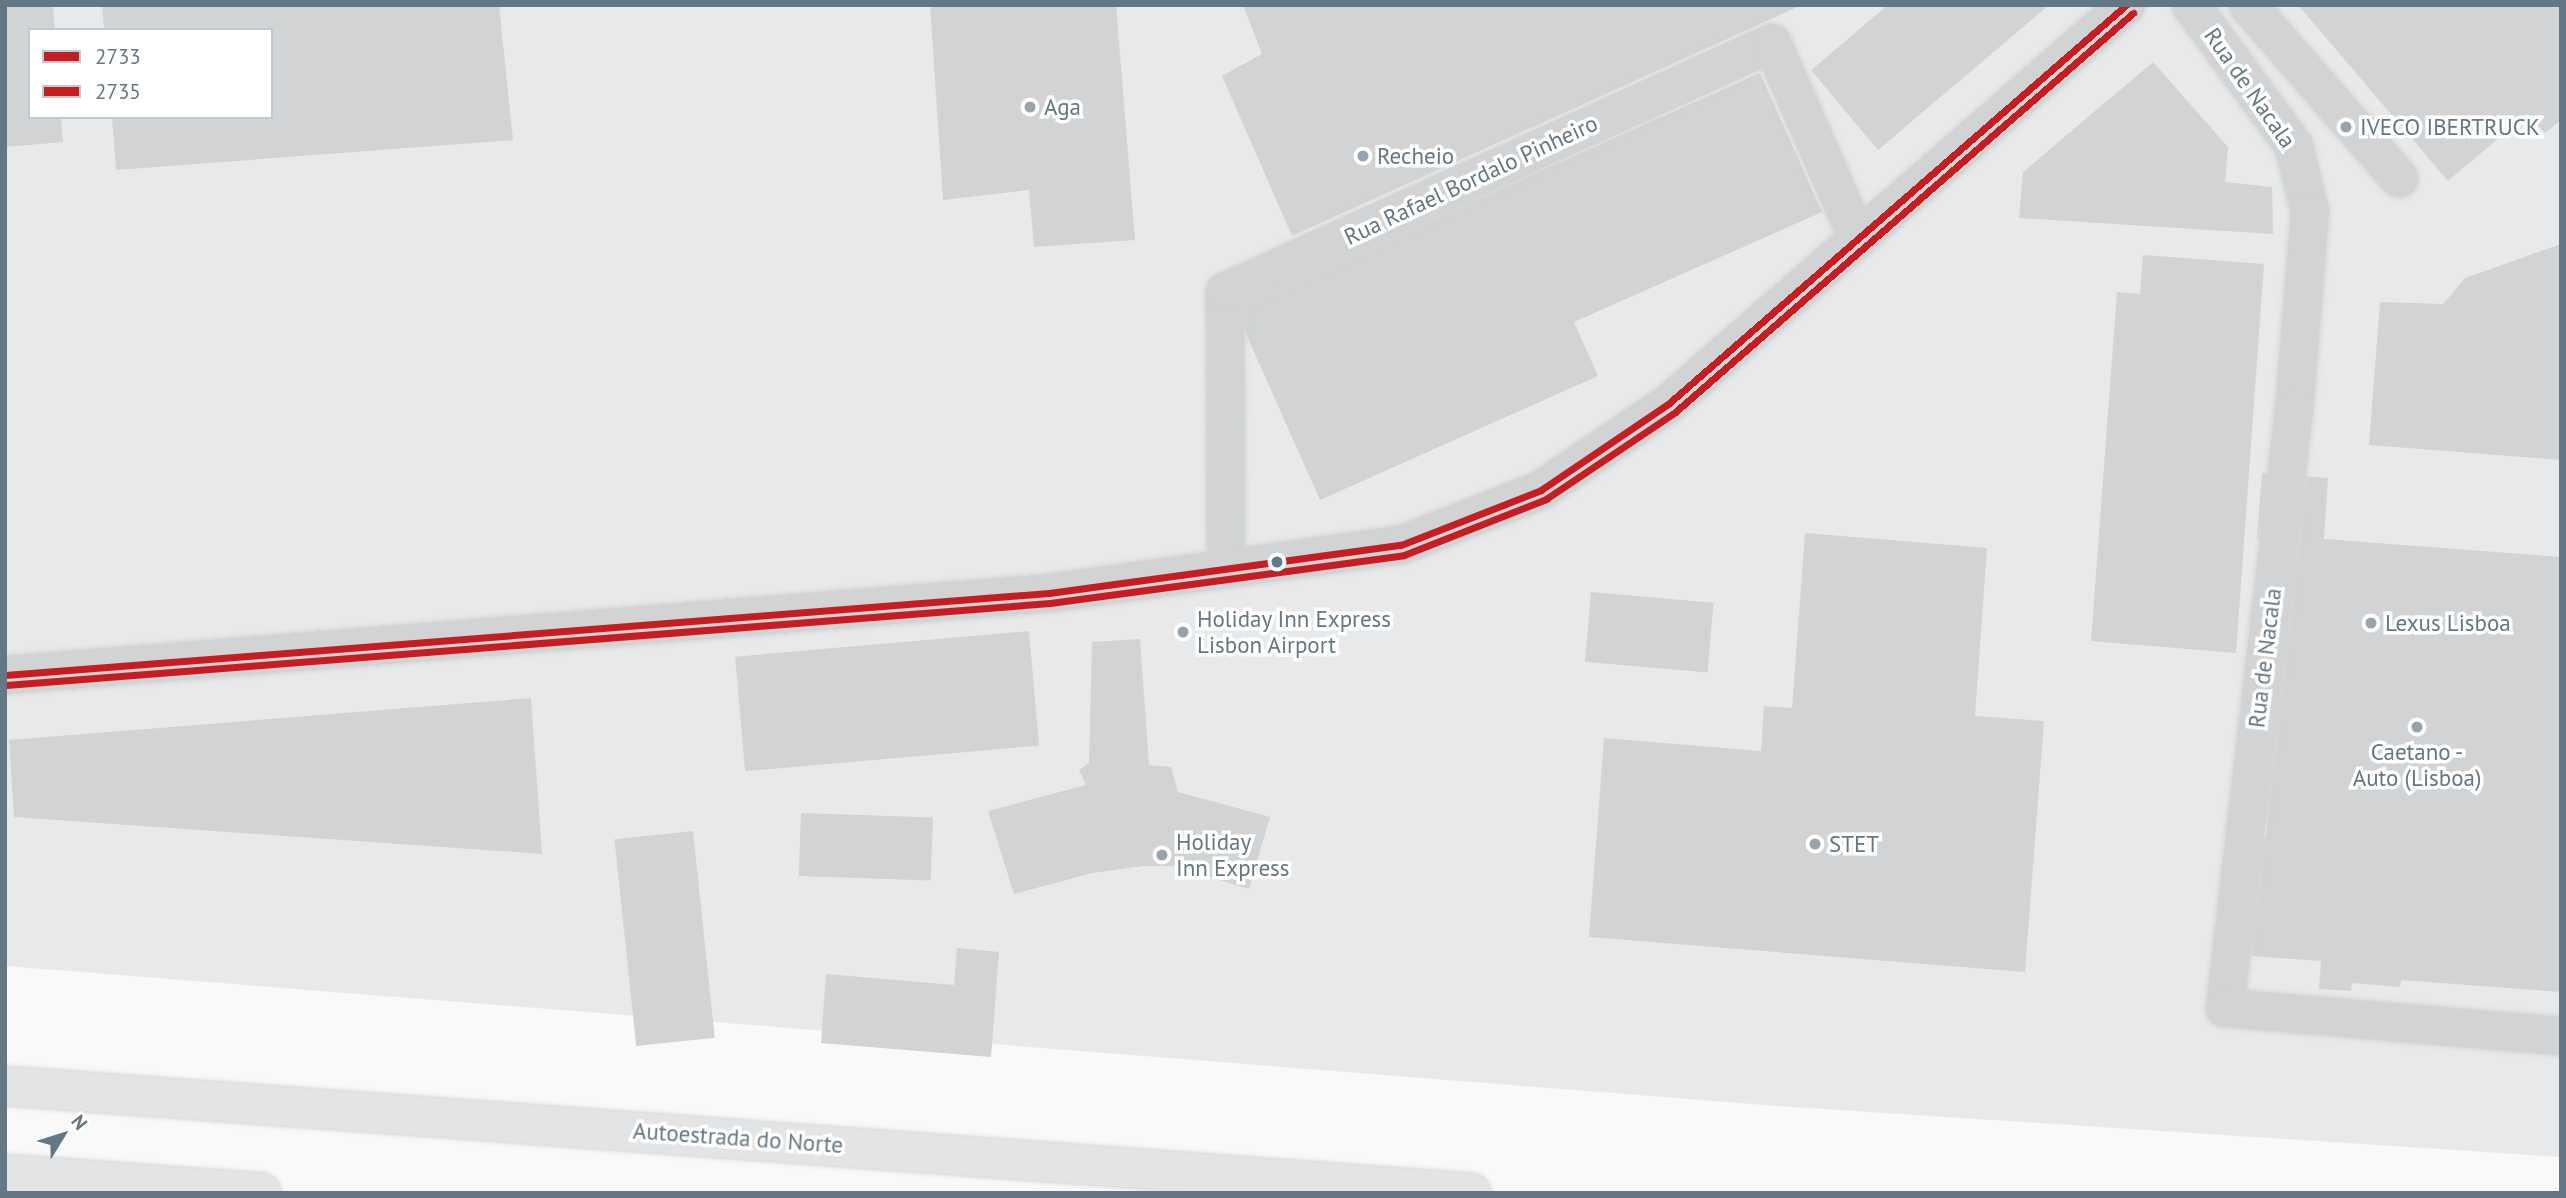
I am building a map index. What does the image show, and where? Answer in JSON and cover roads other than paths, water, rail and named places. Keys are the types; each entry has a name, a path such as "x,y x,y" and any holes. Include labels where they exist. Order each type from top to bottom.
{"highway":[{"path":"5,1058 215,1098"},
{"name":"Autoestrada do Norte","path":"5,1086 215,1098 1471,1193"},
{"path":"5,1174 190,1190 261,1193"}],"street":[{"path":"5,675 1049,593 1401,545 1541,490 1668,404 2126,5"},
{"name":"Rua de Nacala","path":"2191,5 2294,146 2310,212 2294,410 2225,1009 2561,1036"},
{"path":"2248,5 2399,178"},
{"name":"Rua Rafael Bordalo Pinheiro","path":"1226,569 1225,292 1772,43 1858,239"}],"place":[{"name":"Aga","path":"1030,107"},
{"name":"IVECO IBERTRUCK","path":"2346,127"},
{"name":"Recheio","path":"1363,156"},
{"name":"Lexus Lisboa","path":"2371,623"},
{"name":"Holiday Inn Express Lisbon Airport","path":"1183,632"},
{"name":"Caetano - Auto (Lisboa)","path":"2417,727"},
{"name":"STET","path":"1815,844"},
{"name":"Holiday Inn Express","path":"1162,855"}]}
